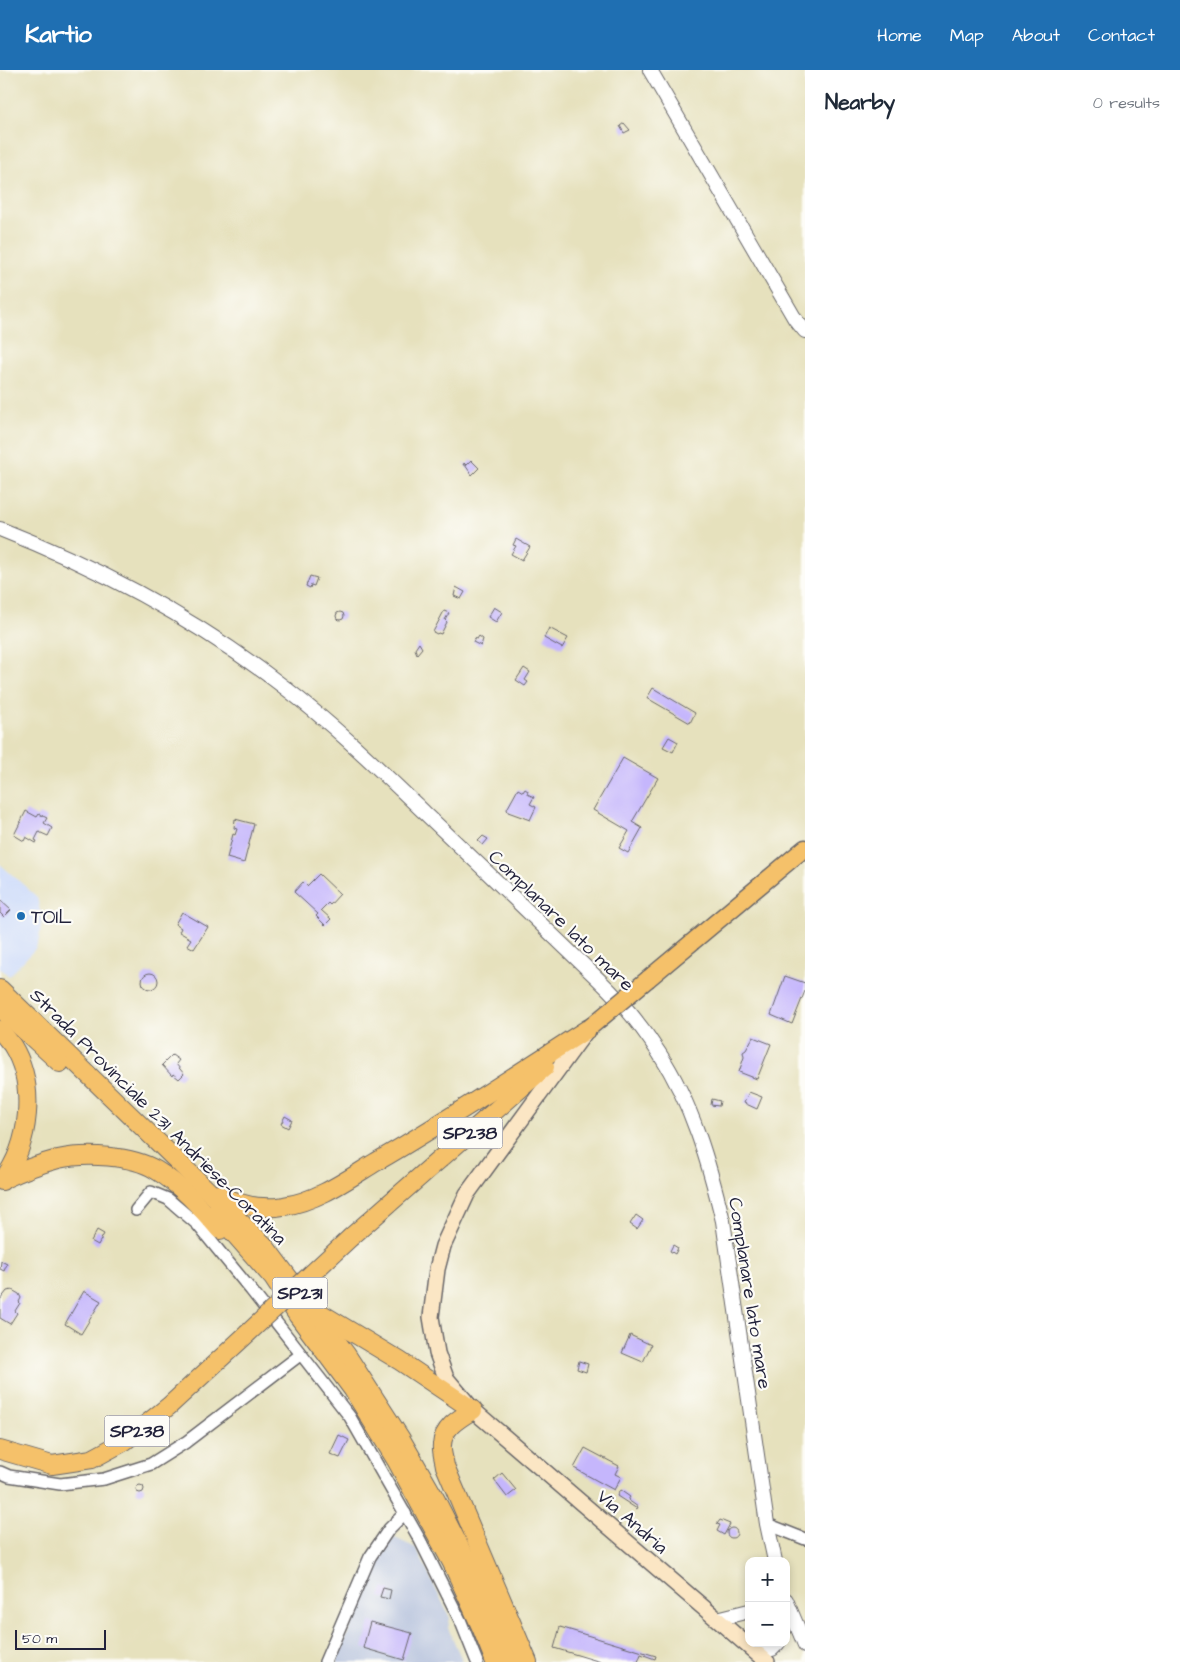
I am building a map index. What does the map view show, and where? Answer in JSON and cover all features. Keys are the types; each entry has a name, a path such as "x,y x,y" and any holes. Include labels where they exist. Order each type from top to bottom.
{"highway":[{"name":"Strada Provinciale 231 Andriese-Coratina","path":"0,989 264,1245 346,1354 401,1439 436,1500 489,1605 513,1662"},
{"name":"Strada Provinciale 231 Andriese-Coratina","path":"0,1008 179,1174 263,1266 353,1390 396,1460 452,1563 482,1627 495,1662"},
{"path":"166,1150 219,1195 240,1204 262,1208 285,1206 308,1200 330,1190 418,1138 589,1028"},
{"name":"SP238","path":"0,1450 52,1465 92,1459 125,1441 169,1406 351,1237 589,1028"},
{"path":"0,1030 12,1046 18,1060 23,1076 27,1110 21,1144 14,1161 2,1181"},
{"path":"2,1181 32,1167 60,1159 110,1157 133,1161 154,1168 174,1182 201,1208 245,1259 263,1266"},
{"path":"312,1308 400,1361 473,1410 456,1421 446,1431 442,1446 445,1466 528,1662"}],"main road":[{"name":"SP238","path":"589,1028 805,848"},
{"name":"Via Andria","path":"589,1028 467,1194 443,1246 434,1282 432,1317 437,1353 446,1378 473,1410 717,1619 761,1653"}],"street":[{"path":"650,70 795,319 805,331"},
{"name":"Complanare lato mare","path":"0,529 46,547 102,573 171,610 285,687 339,732 378,768 598,978 616,996 646,1034 673,1077 695,1124 711,1172 723,1220 774,1557"},
{"path":"136,1210 151,1192 168,1199 197,1224 350,1417 405,1513 460,1622 477,1662"},
{"path":"0,1472 9,1476 60,1484 104,1479 151,1464 186,1442 300,1355"},
{"path":"325,1662 370,1557 389,1529 405,1513"},
{"path":"768,1524 805,1539"},
{"path":"790,1608 805,1645"},
{"path":"717,1619 745,1612"},
{"path":"761,1653 774,1647"}],"shaded area":[{"name":"TOIL","path":"0,864 37,897 42,920 39,940 35,949 9,976 0,968"},
{"path":"395,1538 416,1548 450,1618 448,1628 463,1662 336,1662 383,1547"}],"building":[{"path":"624,123 630,130 624,133 620,126"},
{"path":"471,460 479,468 472,475 463,465 464,463 466,465"},
{"path":"516,539 530,547 522,560 511,554 516,546 513,545"},
{"path":"310,576 317,578 314,586 311,585 310,588 306,586"},
{"path":"456,587 465,592 461,599 454,596"},
{"path":"494,607 502,612 496,622 488,617"},
{"path":"444,611 449,613 445,620 447,622 441,634 437,634 433,632"},
{"path":"340,612 344,616 340,620 336,616"},
{"path":"549,628 568,638 562,648 544,638"},
{"path":"479,636 483,639 481,646 473,642"},
{"path":"419,643 422,648 417,654 415,649"},
{"path":"524,668 530,672 525,680 528,682 525,686 516,680"},
{"path":"653,688 695,713 690,723 647,698"},
{"path":"669,737 678,742 673,752 663,747"},
{"path":"623,758 658,778 632,822 642,828 628,853 619,848 629,831 593,810"},
{"path":"518,789 523,792 525,789 528,791 527,794 534,797 530,804 536,807 530,820 508,812 507,809"},
{"path":"26,811 37,817 39,814 47,818 44,823 52,828 48,836 39,832 35,840 37,841 36,843 26,837 24,841 14,835"},
{"path":"235,819 254,824 244,863 227,858 233,834 235,835 237,829 234,828"},
{"path":"483,836 488,839 483,845 478,841"},
{"path":"319,874 340,894 330,905 328,903 321,910 331,919 325,925 316,916 318,914 294,892 303,882 307,886"},
{"path":"0,900 11,910 4,917 0,913"},
{"path":"182,912 208,927 194,949 187,945 191,939 179,932 181,928 175,924"},
{"path":"147,973 153,973 158,978 156,987 147,989 142,984 142,978"},
{"path":"785,976 805,983 805,991 792,1024 771,1015"},
{"path":"753,1037 771,1044 757,1079 739,1072 744,1057 743,1052"},
{"path":"172,1055 179,1060 176,1064 184,1074 179,1079 173,1074 172,1076 162,1065"},
{"path":"749,1092 762,1097 757,1109 744,1103"},
{"path":"712,1099 720,1101 719,1106 711,1105"},
{"path":"285,1116 292,1120 288,1128 281,1124"},
{"path":"636,1215 643,1220 637,1229 630,1224"},
{"path":"97,1230 104,1234 98,1245 91,1241"},
{"path":"673,1245 678,1248 675,1254 670,1251"},
{"path":"1,1261 7,1264 4,1271 0,1269"},
{"path":"12,1290 19,1294 21,1298 15,1311 17,1313 10,1324 0,1318 0,1300 7,1291"},
{"path":"84,1291 101,1301 81,1334 65,1324"},
{"path":"630,1335 651,1345 643,1362 622,1353"},
{"path":"579,1361 588,1364 586,1372 577,1369"},
{"path":"339,1435 349,1440 340,1458 330,1454"},
{"path":"585,1448 619,1466 615,1474 621,1477 614,1490 574,1468"},
{"path":"502,1473 516,1490 507,1497 494,1480"},
{"path":"140,1485 144,1489 140,1493 136,1489"},
{"path":"620,1490 630,1497 628,1500 638,1507 637,1509 617,1496"},
{"path":"720,1520 730,1524 724,1535 717,1531 720,1525 717,1524"},
{"path":"730,1528 734,1528 737,1533 736,1537 730,1538 727,1535 727,1531"},
{"path":"383,1588 391,1590 389,1599 380,1597"},
{"path":"370,1622 412,1633 404,1660 363,1648"},
{"path":"560,1627 656,1656 655,1659 641,1654 638,1662 601,1662 554,1648"}],"place":[{"name":"TOIL","path":"21,916"}]}
